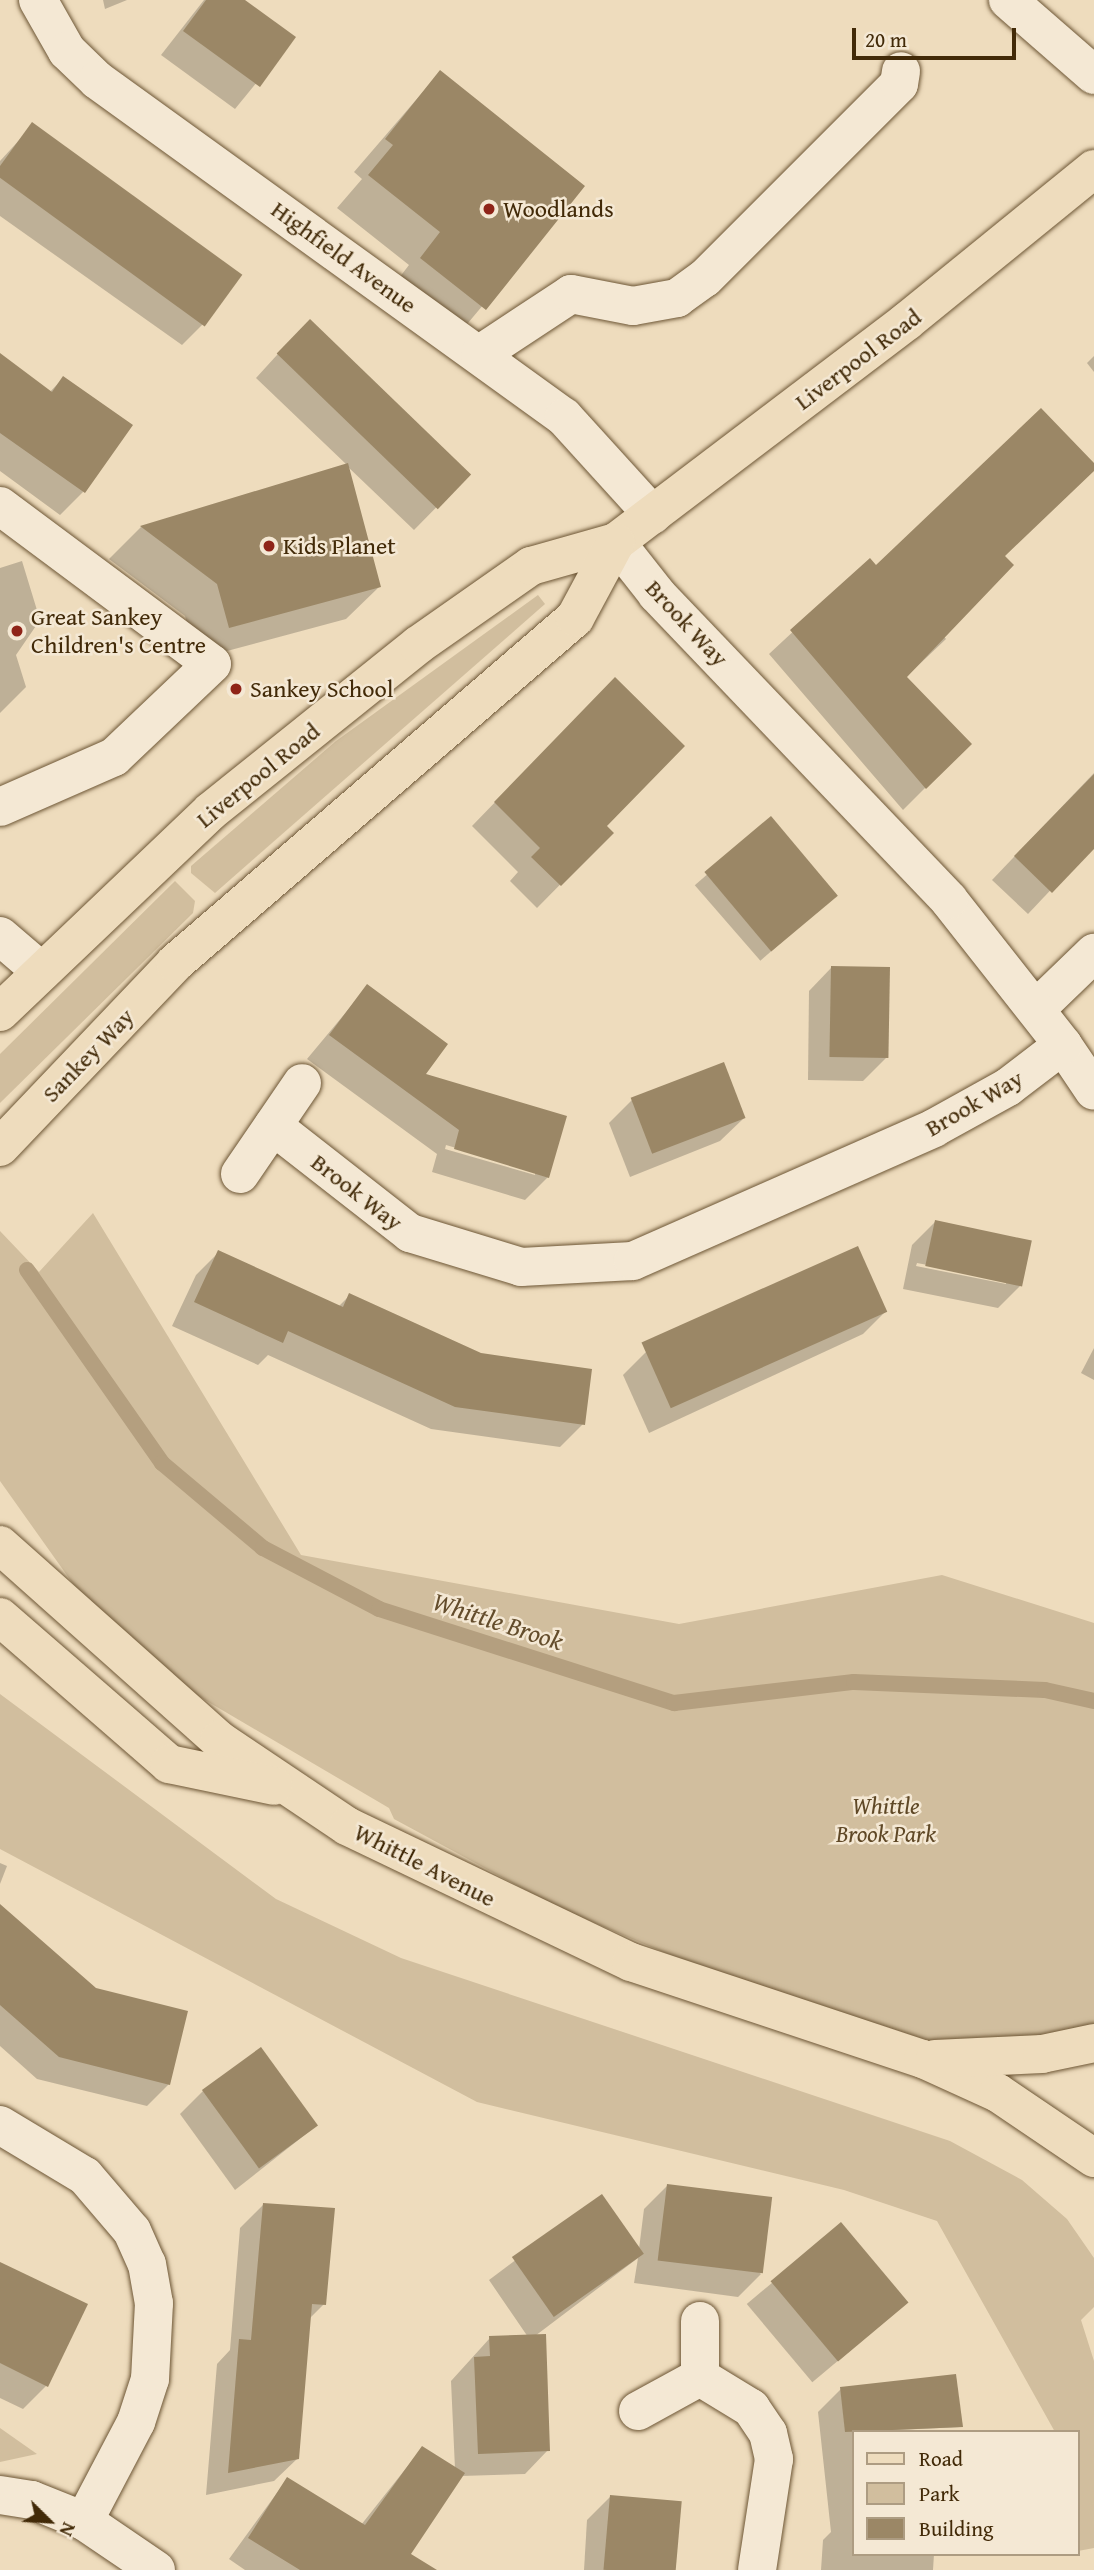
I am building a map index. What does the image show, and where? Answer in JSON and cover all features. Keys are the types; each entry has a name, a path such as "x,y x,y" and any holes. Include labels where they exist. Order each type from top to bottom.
{"main road":[{"name":"Liverpool Road","path":"42,972 211,811 418,645 531,566 616,542 908,321 1094,169"},
{"name":"Liverpool Road","path":"176,963 575,618 616,542"},
{"name":"Sankey Way","path":"0,1147 176,963"},
{"path":"0,1012 42,972"},
{"name":"Whittle Avenue","path":"0,1545 150,1682 286,1789 432,1872 631,1962 923,2059 998,2092 1094,2158"},
{"path":"0,1617 169,1764 286,1789"},
{"name":"Whittle Avenue","path":"923,2059 1042,2054 1094,2043"}],"street":[{"name":"Highfield Avenue","path":"38,0 67,51 97,80 481,354 594,443 653,515"},
{"path":"1008,0 1094,75"},
{"path":"481,354 571,294 633,306 677,298 705,278 890,93 901,71"},
{"path":"0,506 212,664 114,757 0,807"},
{"name":"Brook Way","path":"273,1126 410,1234 521,1267 633,1261 934,1128 1008,1087 1063,1045 949,900 657,594 616,542"},
{"path":"0,936 42,972"},
{"path":"1036,1009 1094,953"},
{"path":"1063,1045 1094,1091"},
{"path":"240,1174 302,1083"},
{"path":"0,2125 85,2176 132,2231 147,2264 155,2327 150,2379 136,2422 84,2521"},
{"path":"700,2321 701,2377"},
{"path":"638,2411 701,2377"},
{"path":"701,2377 743,2402 768,2433 774,2459 757,2570"},
{"path":"0,2495 33,2500 84,2521 156,2570"}],"green space":[{"path":"538,595 545,604 215,893 191,873 191,866 336,741"},
{"path":"175,881 195,901 193,913 0,1103 0,1054"},
{"name":"Whittle Brook Park","path":"93,1213 301,1555 679,1624 942,1575 1094,1623 1094,2032 932,2066 557,1907 394,1819 389,1808 120,1650 0,1481 0,1231 39,1272"},
{"path":"0,1694 276,1899 401,1958 950,2141 1022,2180 1067,2219 1094,2258 1094,2307 1081,2320 1094,2361 1094,2548 1080,2551 1080,2430 1054,2430 937,2221 844,2190 477,2102 0,1849"},
{"path":"0,2428 37,2454 0,2462"}],"building":[{"path":"206,0 245,0 296,37 260,87 183,31"},
{"name":"Woodlands","path":"440,70 585,186 486,310 420,258 440,232 368,175 393,145 385,139"},
{"path":"32,122 242,275 205,327 0,178 0,166"},
{"path":"310,319 471,475 438,509 277,354"},
{"path":"0,353 52,392 63,376 133,425 85,493 0,433"},
{"path":"1041,408 1094,463 1094,471 1005,556 1014,565 907,677 972,744 926,789 790,630 870,558 876,565"},
{"name":"Kids Planet","path":"348,463 381,587 229,628 217,584 140,526"},
{"path":"615,677 685,746 607,826 614,833 561,886 531,857 540,848 494,802"},
{"path":"1094,774 1094,849 1052,893 1014,856"},
{"path":"771,816 838,896 771,952 704,872"},
{"path":"831,966 890,967 888,1058 829,1057"},
{"path":"367,984 448,1044 426,1074 567,1116 549,1178 454,1149 459,1130 329,1035"},
{"path":"724,1062 746,1118 652,1154 631,1098"},
{"path":"935,1220 1032,1241 1022,1287 925,1266"},
{"path":"858,1246 887,1312 671,1408 641,1342"},
{"path":"218,1250 343,1307 349,1293 481,1353 592,1369 585,1425 455,1407 288,1331 283,1343 194,1302"},
{"path":"0,1904 96,1988 188,2011 170,2085 59,2057 0,2005"},
{"path":"261,2047 318,2125 259,2168 202,2090"},
{"path":"667,2184 772,2197 763,2273 658,2260"},
{"path":"602,2194 644,2254 554,2317 512,2257"},
{"path":"263,2203 335,2208 326,2305 312,2304 299,2459 228,2473 239,2339 251,2340"},
{"path":"841,2222 908,2302 838,2362 771,2281"},
{"path":"0,2262 88,2304 48,2387 0,2363"},
{"path":"546,2334 550,2451 478,2454 474,2357 490,2356 489,2336"},
{"path":"956,2374 963,2427 845,2432 840,2387"},
{"path":"422,2446 465,2473 411,2554 437,2570 300,2570 248,2538 287,2477 365,2525"},
{"path":"610,2495 682,2501 676,2570 603,2570"}],"waterway":[{"name":"Whittle Brook","path":"27,1270 162,1463 263,1548 379,1609 674,1703 854,1682 1045,1690 1094,1701"}],"place":[{"name":"Woodlands","path":"489,209"},
{"name":"Kids Planet","path":"269,546"},
{"name":"Great Sankey Children's Centre","path":"17,631"},
{"name":"Sankey School","path":"236,689"}]}
